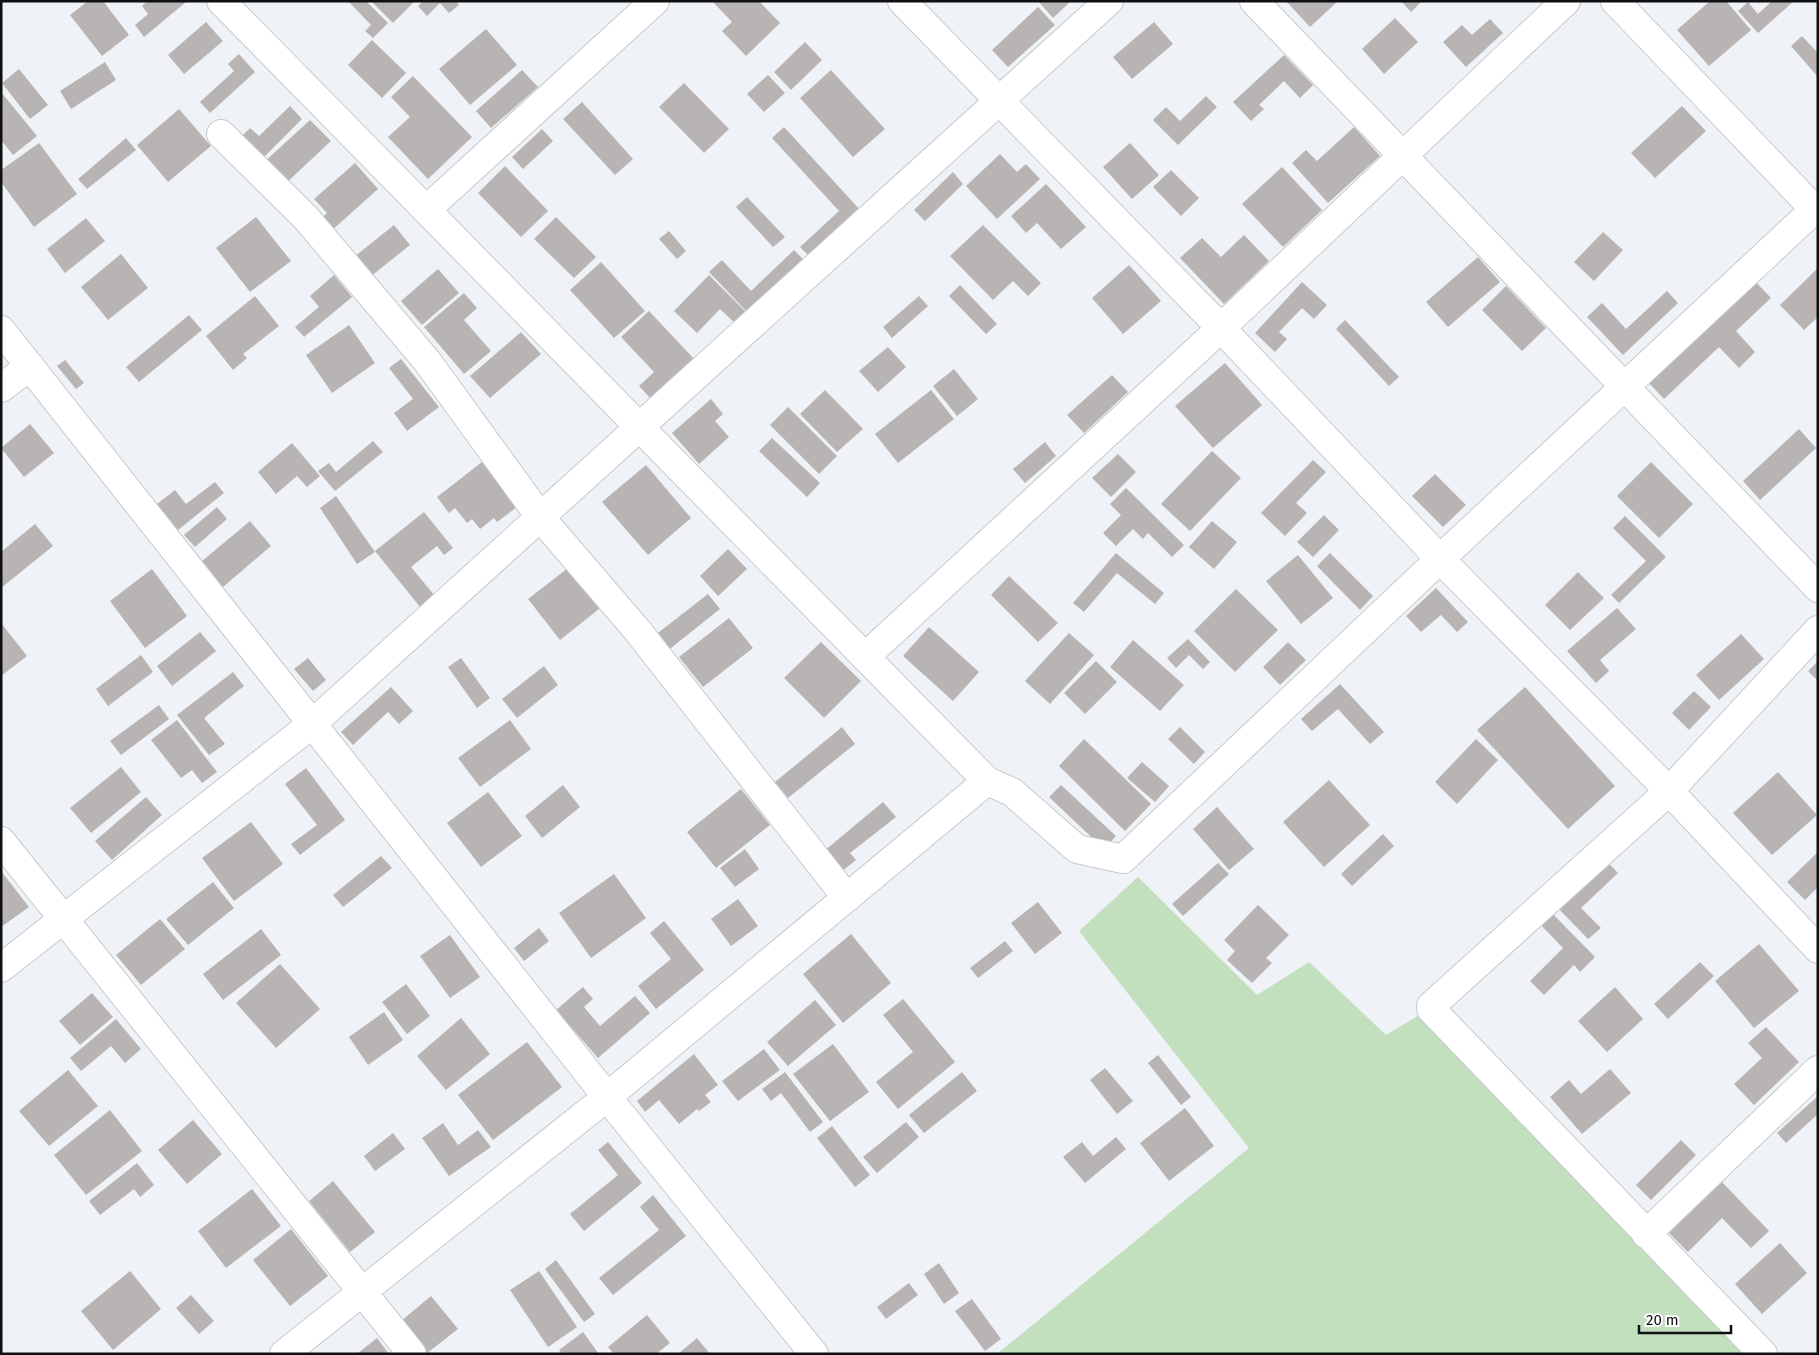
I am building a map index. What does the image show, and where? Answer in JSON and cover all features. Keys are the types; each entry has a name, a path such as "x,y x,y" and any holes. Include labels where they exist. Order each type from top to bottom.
{"street":[{"path":"221,1 987,781 1012,792 1077,849 1123,859 1440,558 1817,210 1614,1"},
{"path":"426,210 655,1"},
{"path":"902,1 1002,101 1440,558 1669,791 1818,949"},
{"path":"1,968 312,724 1002,101 1109,1"},
{"path":"1254,1 1626,386 1818,588"},
{"path":"865,657 1221,328 1566,1"},
{"path":"221,134 306,218 428,361 541,518 637,630 847,898"},
{"path":"1,330 607,1097 814,1354"},
{"path":"1,388 30,366"},
{"path":"1763,1354 1432,1012 1431,1006 1669,791 1818,630"},
{"path":"284,1354 607,1097 987,781"},
{"path":"1,841 412,1354"},
{"path":"1646,1234 1818,1070"}],"green space":[{"path":"1138,877 1257,995 1309,962 1386,1035 1421,1014 1751,1354 997,1354 1249,1148 1079,931"}],"building":[{"path":"88,1 103,1 129,35 102,56 70,15"},
{"path":"147,1 186,2 144,37 135,25 148,14 142,6"},
{"path":"348,1 366,1 388,23 373,38 365,31 371,25"},
{"path":"371,1 415,1 393,23"},
{"path":"423,1 456,1 459,5 449,13 440,3 427,16 418,6"},
{"path":"717,1 759,1 780,23 746,56 722,31 732,22 714,3"},
{"path":"1038,1 1071,1 1053,18"},
{"path":"1286,1 1338,1 1310,27"},
{"path":"1401,1 1422,1 1411,12"},
{"path":"1710,1 1726,1 1751,30 1709,66 1677,30"},
{"path":"1772,1 1794,1 1758,33 1738,11 1748,2 1758,14"},
{"path":"1038,7 1055,25 1008,67 992,50"},
{"path":"1395,18 1418,42 1384,74 1362,49"},
{"path":"1490,19 1503,33 1466,67 1443,42 1462,25 1472,35"},
{"path":"206,22 223,41 184,74 168,55"},
{"path":"1154,22 1173,44 1132,79 1113,57"},
{"path":"486,29 517,65 470,105 439,69"},
{"path":"1802,36 1818,53 1818,77 1791,46"},
{"path":"372,40 406,73 382,98 348,65"},
{"path":"805,42 822,60 791,90 774,72"},
{"path":"239,54 255,72 210,113 200,102 234,71 228,64"},
{"path":"1284,55 1313,85 1300,98 1284,81 1259,105 1264,109 1251,121 1233,102"},
{"path":"105,62 116,80 71,109 60,91"},
{"path":"19,69 48,105 30,119 2,83"},
{"path":"522,70 538,87 491,128 476,111"},
{"path":"831,70 885,129 853,157 800,98"},
{"path":"768,75 785,93 764,112 747,94"},
{"path":"413,76 472,137 428,179 388,137 410,117 391,97"},
{"path":"684,83 729,129 704,153 659,107"},
{"path":"1,92 37,136 13,155 1,140"},
{"path":"1206,96 1217,107 1178,145 1153,120 1166,107 1180,121"},
{"path":"582,102 633,159 615,175 563,119"},
{"path":"290,106 302,119 259,162 238,140 250,128 259,136"},
{"path":"1682,106 1706,131 1655,178 1631,153"},
{"path":"179,109 211,146 168,182 137,145"},
{"path":"310,120 331,141 283,186 262,164"},
{"path":"784,127 862,212 811,258 800,247 839,211 772,138"},
{"path":"1354,127 1380,156 1328,203 1292,163 1306,150 1317,161"},
{"path":"542,129 553,141 523,169 512,157"},
{"path":"126,138 136,150 87,189 78,179"},
{"path":"39,143 77,194 34,227 1,182 1,170"},
{"path":"1130,143 1159,175 1132,199 1103,167"},
{"path":"1000,154 1017,172 1026,164 1040,179 997,219 966,186"},
{"path":"355,163 378,189 330,232 319,220 327,213 314,199"},
{"path":"505,166 548,211 521,237 478,193"},
{"path":"1282,167 1322,210 1283,247 1242,204"},
{"path":"1171,170 1199,198 1181,216 1153,187"},
{"path":"953,172 963,184 925,221 914,210"},
{"path":"1046,184 1086,227 1061,249 1037,223 1026,233 1011,216"},
{"path":"747,197 785,237 773,247 736,207"},
{"path":"256,217 291,261 250,292 216,248"},
{"path":"556,217 596,257 574,278 534,239"},
{"path":"86,218 105,241 65,273 47,249"},
{"path":"394,225 410,245 370,277 354,257"},
{"path":"983,225 1041,283 1028,296 1013,281 993,300 950,256"},
{"path":"669,231 686,251 677,259 659,239"},
{"path":"1603,232 1623,250 1594,281 1574,262"},
{"path":"1244,235 1269,261 1224,304 1180,258 1202,238 1221,257"},
{"path":"794,250 804,260 748,313 709,272 722,260 751,291"},
{"path":"121,254 148,288 108,320 81,287"},
{"path":"1478,257 1500,282 1448,327 1426,302"},
{"path":"601,262 645,311 614,338 570,290"},
{"path":"1129,265 1161,301 1123,334 1092,298"},
{"path":"1818,268 1818,317 1804,330 1780,305"},
{"path":"438,269 459,293 422,325 401,301"},
{"path":"334,275 352,297 304,337 295,327 319,307 310,296"},
{"path":"709,275 747,313 736,324 720,309 697,333 674,311"},
{"path":"1754,280 1771,298 1736,331 1755,352 1739,368 1719,347 1664,399 1647,381"},
{"path":"1302,282 1327,305 1314,319 1302,308 1279,332 1287,339 1275,352 1255,333"},
{"path":"960,285 997,324 986,334 949,296"},
{"path":"1506,286 1546,328 1522,351 1482,310"},
{"path":"1667,291 1678,303 1623,355 1587,317 1602,303 1626,329"},
{"path":"464,293 477,308 464,320 491,351 464,374 424,327"},
{"path":"255,296 279,326 243,354 247,358 233,370 206,336"},
{"path":"919,296 928,306 892,338 883,327"},
{"path":"649,311 695,360 652,400 639,386 654,372 621,337"},
{"path":"189,315 202,330 139,382 126,367"},
{"path":"1345,320 1399,377 1389,386 1336,329"},
{"path":"349,325 375,363 332,393 306,355"},
{"path":"521,332 541,354 490,398 470,376"},
{"path":"888,347 906,367 878,392 859,371"},
{"path":"401,359 439,407 407,431 394,413 413,399 389,368"},
{"path":"65,360 84,383 76,389 57,366"},
{"path":"1225,363 1262,405 1213,448 1175,406"},
{"path":"954,369 978,399 957,416 933,386"},
{"path":"1112,375 1128,392 1084,433 1067,415"},
{"path":"825,390 863,429 837,452 800,414"},
{"path":"931,390 954,419 898,463 875,434"},
{"path":"711,399 723,414 715,421 729,437 699,464 672,433"},
{"path":"788,407 837,456 819,474 770,425"},
{"path":"30,424 54,453 24,477 1,448"},
{"path":"1799,429 1816,448 1760,500 1743,481"},
{"path":"772,438 820,483 807,497 759,451"},
{"path":"373,441 383,452 335,491 318,471 329,463 336,472"},
{"path":"1045,442 1056,456 1025,483 1013,469"},
{"path":"292,443 320,476 307,487 297,476 276,494 258,472"},
{"path":"1212,451 1241,478 1190,531 1161,504"},
{"path":"1118,454 1136,472 1111,497 1092,478"},
{"path":"1313,460 1326,472 1296,503 1307,513 1285,536 1261,513"},
{"path":"482,462 517,507 497,522 494,518 480,529 472,519 467,523 455,508 449,513 437,497"},
{"path":"1651,462 1693,504 1659,538 1617,496"},
{"path":"646,465 691,518 648,555 602,502"},
{"path":"1435,474 1466,505 1443,527 1412,496"},
{"path":"215,482 224,493 178,530 157,504 175,490 186,504"},
{"path":"1126,488 1184,545 1172,557 1148,533 1143,539 1133,529 1116,546 1103,533 1121,515 1110,504"},
{"path":"336,496 375,552 357,564 320,508"},
{"path":"217,507 227,519 195,547 184,535"},
{"path":"424,512 453,548 444,555 437,546 411,567 435,596 420,607 375,551"},
{"path":"1324,515 1339,530 1313,557 1297,542"},
{"path":"1625,516 1666,557 1619,603 1611,595 1646,561 1613,528"},
{"path":"250,521 271,546 223,587 201,562"},
{"path":"1212,521 1237,542 1214,569 1189,547"},
{"path":"35,524 53,546 1,588 1,552"},
{"path":"728,549 747,569 718,596 700,576"},
{"path":"1116,553 1164,593 1155,604 1117,573 1084,612 1073,603"},
{"path":"1330,553 1373,596 1360,610 1317,566"},
{"path":"1298,555 1333,598 1301,624 1266,581"},
{"path":"568,568 599,609 560,640 528,599"},
{"path":"152,569 187,616 145,648 110,601"},
{"path":"1578,572 1604,598 1570,630 1545,605"},
{"path":"1009,576 1058,623 1038,642 991,595"},
{"path":"1436,588 1468,622 1457,632 1441,615 1421,632 1406,616"},
{"path":"1236,589 1278,630 1235,672 1194,631"},
{"path":"708,594 720,609 666,652 654,636"},
{"path":"1617,608 1636,629 1600,660 1609,671 1596,683 1567,651"},
{"path":"729,618 753,648 703,687 679,657"},
{"path":"1,623 27,656 1,676"},
{"path":"929,627 979,672 953,701 903,656"},
{"path":"200,632 216,651 172,686 157,666"},
{"path":"1069,633 1094,655 1050,704 1025,681"},
{"path":"1741,634 1764,659 1719,700 1696,675"},
{"path":"1188,639 1210,662 1203,669 1189,655 1176,668 1167,658"},
{"path":"1133,640 1184,685 1160,711 1110,667"},
{"path":"821,642 861,681 824,718 784,678"},
{"path":"1288,642 1306,660 1280,685 1263,667"},
{"path":"141,655 153,672 108,706 96,689"},
{"path":"308,658 326,680 313,691 294,669"},
{"path":"461,658 490,698 477,708 448,667"},
{"path":"1096,661 1117,682 1085,714 1064,693"},
{"path":"1818,661 1818,681 1808,671"},
{"path":"544,666 558,685 517,718 502,699"},
{"path":"233,672 244,686 204,718 225,744 209,755 177,715"},
{"path":"1340,684 1384,732 1370,744 1338,709 1312,731 1301,719"},
{"path":"391,687 413,711 399,724 388,712 353,745 341,732"},
{"path":"1525,687 1615,786 1568,829 1477,730"},
{"path":"1694,691 1711,707 1689,730 1672,713"},
{"path":"159,705 169,719 121,755 110,741"},
{"path":"177,720 217,772 202,783 192,770 181,778 151,740"},
{"path":"510,720 531,749 480,787 458,758"},
{"path":"842,727 855,744 788,798 775,782"},
{"path":"1180,727 1205,752 1194,764 1168,739"},
{"path":"1084,739 1151,804 1125,831 1059,766"},
{"path":"1476,739 1498,760 1457,804 1435,782"},
{"path":"1142,762 1169,786 1155,802 1127,778"},
{"path":"121,767 141,792 91,833 70,808"},
{"path":"306,768 345,820 300,855 291,844 317,825 285,784"},
{"path":"1778,772 1817,815 1772,855 1733,813"},
{"path":"1329,780 1370,825 1324,867 1283,822"},
{"path":"563,785 580,807 542,838 525,816"},
{"path":"1061,785 1116,836 1104,849 1049,797"},
{"path":"741,789 770,825 716,868 687,832"},
{"path":"488,792 522,836 481,867 447,823"},
{"path":"146,797 162,815 112,860 95,841"},
{"path":"883,802 896,817 850,853 856,860 841,872 824,851"},
{"path":"1217,807 1254,849 1229,870 1193,829"},
{"path":"251,822 283,864 234,901 202,858"},
{"path":"1383,834 1394,846 1352,886 1341,874"},
{"path":"745,849 759,869 735,887 720,868"},
{"path":"1818,852 1818,887 1805,900 1787,882"},
{"path":"381,856 392,868 343,907 333,895"},
{"path":"1603,857 1618,873 1581,908 1601,928 1588,939 1554,904"},
{"path":"1218,863 1229,874 1183,916 1172,904"},
{"path":"1,871 29,907 1,927"},
{"path":"614,874 646,918 591,958 559,913"},
{"path":"213,882 234,908 188,945 166,919"},
{"path":"738,899 758,926 731,946 711,919"},
{"path":"1038,902 1062,933 1035,954 1011,923"},
{"path":"1258,905 1289,935 1266,958 1272,963 1252,983 1227,960 1235,951 1224,940"},
{"path":"1548,909 1595,957 1580,972 1574,965 1544,995 1530,981 1563,948 1536,920"},
{"path":"160,919 185,949 141,985 116,955"},
{"path":"664,921 704,970 656,1009 638,986 671,959 650,933"},
{"path":"539,928 549,941 524,961 514,948"},
{"path":"261,929 281,955 223,1000 203,974"},
{"path":"851,934 891,983 843,1023 803,974"},
{"path":"450,935 480,977 450,998 420,956"},
{"path":"1005,941 1013,951 978,978 970,968"},
{"path":"1759,944 1799,991 1754,1028 1715,981"},
{"path":"1700,962 1714,976 1668,1019 1654,1004"},
{"path":"280,964 320,1009 276,1048 236,1003"},
{"path":"406,984 430,1016 407,1034 382,1002"},
{"path":"583,987 593,999 584,1007 600,1026 635,996 650,1013 598,1058 556,1010"},
{"path":"1615,987 1643,1019 1607,1052 1578,1021"},
{"path":"92,993 113,1017 80,1045 59,1021"},
{"path":"903,999 955,1062 898,1109 876,1082 913,1052 883,1015"},
{"path":"815,1000 836,1025 788,1066 767,1042"},
{"path":"384,1012 403,1040 368,1065 349,1037"},
{"path":"461,1018 490,1054 446,1090 417,1056"},
{"path":"116,1019 141,1049 125,1063 111,1046 81,1071 70,1058"},
{"path":"1766,1027 1799,1062 1754,1105 1734,1084 1762,1058 1748,1043"},
{"path":"527,1042 562,1087 493,1140 458,1095"},
{"path":"833,1044 869,1092 830,1121 793,1074"},
{"path":"764,1049 780,1070 738,1101 722,1081"},
{"path":"694,1054 718,1085 705,1095 711,1102 699,1111 697,1109 679,1124 659,1100 645,1112 637,1101"},
{"path":"1158,1055 1191,1097 1181,1105 1148,1063"},
{"path":"1105,1068 1133,1101 1117,1114 1090,1080"},
{"path":"1610,1069 1631,1093 1582,1134 1550,1097 1569,1080 1581,1094"},
{"path":"68,1070 98,1106 49,1146 19,1111"},
{"path":"785,1072 823,1122 810,1132 781,1093 771,1101 762,1089"},
{"path":"962,1072 977,1091 924,1133 909,1115"},
{"path":"1818,1096 1818,1114 1786,1143 1777,1133"},
{"path":"1185,1108 1214,1146 1169,1181 1140,1143"},
{"path":"110,1110 142,1151 86,1195 54,1155"},
{"path":"193,1120 222,1154 187,1184 158,1150"},
{"path":"906,1122 919,1137 877,1173 863,1157"},
{"path":"443,1123 458,1145 478,1130 491,1147 449,1176 422,1138"},
{"path":"832,1126 870,1175 855,1187 817,1138"},
{"path":"393,1133 405,1149 375,1171 364,1156"},
{"path":"1116,1137 1126,1149 1085,1183 1063,1157 1082,1142 1093,1156"},
{"path":"1681,1140 1696,1155 1651,1200 1636,1185"},
{"path":"608,1142 642,1183 584,1231 570,1214 618,1175 598,1150"},
{"path":"137,1163 154,1185 140,1197 134,1189 100,1215 89,1201"},
{"path":"333,1181 375,1232 350,1252 309,1201"},
{"path":"1722,1182 1769,1231 1751,1248 1722,1218 1688,1252 1669,1233"},
{"path":"252,1189 281,1226 226,1268 198,1231"},
{"path":"653,1195 686,1236 613,1295 599,1278 659,1230 640,1207"},
{"path":"291,1229 328,1276 290,1306 253,1260"},
{"path":"1780,1243 1807,1273 1762,1314 1735,1284"},
{"path":"556,1260 595,1314 584,1322 545,1269"},
{"path":"939,1263 959,1293 944,1304 924,1274"},
{"path":"130,1271 161,1309 113,1350 81,1311"},
{"path":"539,1271 577,1327 548,1347 510,1290"},
{"path":"909,1283 918,1295 886,1319 877,1307"},
{"path":"191,1295 214,1321 199,1334 176,1308"},
{"path":"431,1296 458,1329 426,1354 400,1322"},
{"path":"972,1299 1001,1339 985,1351 955,1311"},
{"path":"647,1315 670,1343 656,1354 614,1354 608,1347"},
{"path":"583,1332 599,1354 562,1354 559,1350"},
{"path":"377,1338 389,1354 357,1354"},
{"path":"697,1338 710,1354 678,1354"}]}
